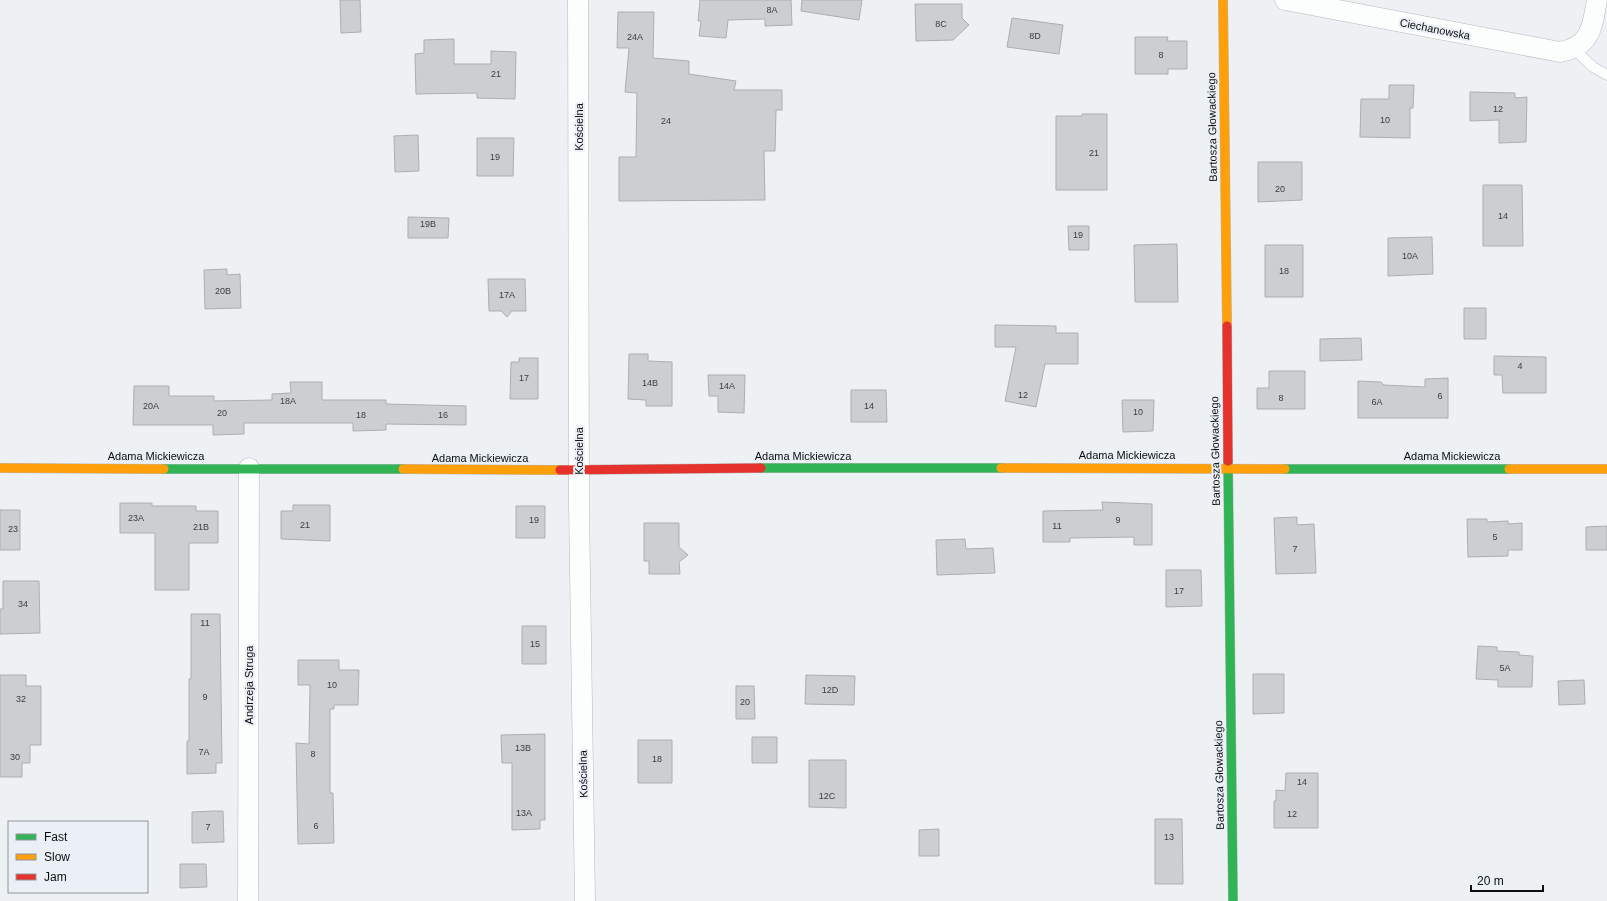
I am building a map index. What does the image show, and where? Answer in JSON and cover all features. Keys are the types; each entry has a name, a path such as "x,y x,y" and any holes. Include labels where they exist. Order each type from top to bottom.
{"street":[{"name":"Kościelna","path":"578,0 579,469 585,901"},
{"name":"Bartosza Głowackiego","path":"1223,0 1233,901"},
{"name":"Ciechanowska","path":"1285,0 1560,52 1579,46"},
{"path":"1579,46 1593,22 1597,0"},
{"name":"Adama Mickiewicza","path":"0,468 546,470 1227,467 1607,468"},
{"name":"Andrzeja Struga","path":"248,901 250,468"}],"lane":[{"path":"1579,46 1593,67 1607,75"}],"building":[{"path":"340,0 360,0 361,32 341,33"},
{"path":"700,0 791,0 792,25 765,26 765,19 728,20 726,38 699,36 701,21 698,21"},
{"path":"802,0 862,0 859,20 801,11"},
{"path":"915,4 962,4 962,18 969,25 953,40 916,41"},
{"path":"618,12 654,12 653,58 689,61 689,74 736,81 734,90 782,90 782,110 776,110 775,151 764,151 765,200 619,201 619,157 636,157 637,93 625,92 629,48 617,48"},
{"path":"1012,18 1063,25 1059,54 1007,47"},
{"path":"1135,37 1168,37 1167,41 1187,41 1187,69 1168,69 1168,74 1135,74"},
{"path":"454,39 454,64 491,64 491,51 516,52 515,99 477,98 477,93 416,94 415,54 424,53 424,40"},
{"path":"1389,85 1414,85 1413,108 1410,108 1410,138 1360,137 1361,99 1389,99"},
{"path":"1470,92 1515,93 1515,98 1527,97 1526,142 1499,143 1499,120 1470,121"},
{"path":"1082,114 1107,114 1107,190 1056,190 1056,116 1082,116"},
{"path":"418,135 419,171 395,172 394,136"},
{"path":"477,138 514,138 513,176 477,176"},
{"path":"1258,162 1302,162 1302,200 1258,202"},
{"path":"1483,185 1522,185 1523,246 1483,246"},
{"path":"408,217 449,218 448,238 408,238"},
{"path":"1068,226 1089,226 1089,250 1069,250"},
{"path":"1432,237 1433,274 1388,276 1388,238"},
{"path":"1177,244 1178,302 1135,302 1134,245"},
{"path":"1265,245 1303,245 1303,297 1265,297"},
{"path":"227,269 227,275 240,274 241,308 205,309 204,270"},
{"path":"488,279 525,279 526,311 512,311 507,317 501,311 489,311"},
{"path":"1464,308 1486,308 1486,339 1464,339"},
{"path":"995,325 1056,326 1056,333 1078,333 1078,364 1045,364 1036,407 1005,401 1016,347 995,347"},
{"path":"1361,338 1362,360 1320,361 1320,339"},
{"path":"629,354 648,354 648,361 672,362 672,406 646,406 646,400 628,399"},
{"path":"1494,356 1546,357 1546,393 1503,393 1502,375 1494,375"},
{"path":"519,358 538,358 538,399 510,399 511,362 519,362"},
{"path":"1269,371 1305,371 1305,409 1257,409 1257,388 1269,388"},
{"path":"708,375 745,375 744,413 718,412 718,396 709,396"},
{"path":"1448,378 1448,418 1358,418 1358,381 1381,382 1384,385 1425,387 1425,379"},
{"path":"290,382 322,382 322,400 386,400 386,404 466,406 466,425 386,424 386,430 353,431 353,423 244,423 244,434 213,435 213,425 133,425 134,386 169,386 169,396 214,396 214,401 272,400 272,394 291,393"},
{"path":"851,390 886,390 887,422 851,422"},
{"path":"1122,400 1154,400 1153,431 1123,432"},
{"path":"1102,502 1152,504 1152,545 1134,545 1134,537 1070,538 1070,542 1043,542 1043,511 1103,510"},
{"path":"120,503 152,503 152,506 196,506 196,511 218,511 218,543 189,543 189,590 155,590 155,533 120,533"},
{"path":"293,505 330,505 330,541 281,539 281,511 293,511"},
{"path":"516,506 545,506 545,538 516,538"},
{"path":"0,510 20,510 20,550 0,550"},
{"path":"1297,517 1297,525 1314,524 1316,573 1276,574 1274,518"},
{"path":"1467,519 1487,519 1487,522 1508,521 1508,524 1522,523 1522,550 1508,550 1508,556 1468,557"},
{"path":"644,523 679,523 679,547 688,555 679,562 680,574 649,574 649,561 644,561"},
{"path":"1607,526 1607,550 1586,550 1586,527"},
{"path":"965,539 966,549 993,548 995,573 937,575 936,540"},
{"path":"1166,570 1201,570 1202,606 1166,607"},
{"path":"3,581 39,581 40,633 0,634 0,609 3,609"},
{"path":"191,614 220,614 222,763 216,763 216,773 187,774 187,741 189,741 189,679 191,679"},
{"path":"522,626 546,626 546,664 522,664"},
{"path":"1478,646 1497,647 1497,651 1519,652 1519,655 1533,656 1532,687 1498,687 1498,680 1476,679"},
{"path":"298,660 339,660 339,670 359,670 358,705 334,705 334,709 330,709 330,793 333,793 334,843 298,844 296,743 309,744 310,685 298,685"},
{"path":"1253,674 1284,674 1284,713 1253,714"},
{"path":"0,675 26,675 26,686 41,686 41,745 30,745 30,763 22,763 22,777 0,777"},
{"path":"806,675 855,676 854,705 805,704"},
{"path":"1584,680 1585,704 1559,705 1558,681"},
{"path":"736,686 754,686 755,719 736,719"},
{"path":"545,734 545,820 540,820 540,829 512,830 512,763 502,763 501,735"},
{"path":"752,737 777,737 777,763 752,763"},
{"path":"638,740 672,740 672,783 638,783"},
{"path":"809,760 846,760 846,808 809,807"},
{"path":"1286,773 1318,773 1318,828 1274,828 1274,801 1276,801 1276,790 1285,791"},
{"path":"223,811 224,842 192,843 192,812"},
{"path":"1155,819 1182,819 1183,884 1155,884"},
{"path":"939,829 939,856 919,856 919,830"},
{"path":"180,864 206,864 207,887 180,888"}],"traffic: fast":[{"path":"1228,461 1233,901"},
{"path":"761,468 1001,468"},
{"path":"164,469 403,469"},
{"path":"1285,469 1509,469"}],"traffic: slow":[{"path":"1223,0 1227,326"},
{"path":"0,468 164,469"},
{"path":"1001,468 1285,469"},
{"path":"403,469 560,470"},
{"path":"1509,469 1607,469"}],"traffic: jam":[{"path":"1227,326 1228,461"},
{"path":"560,470 761,468"}]}
